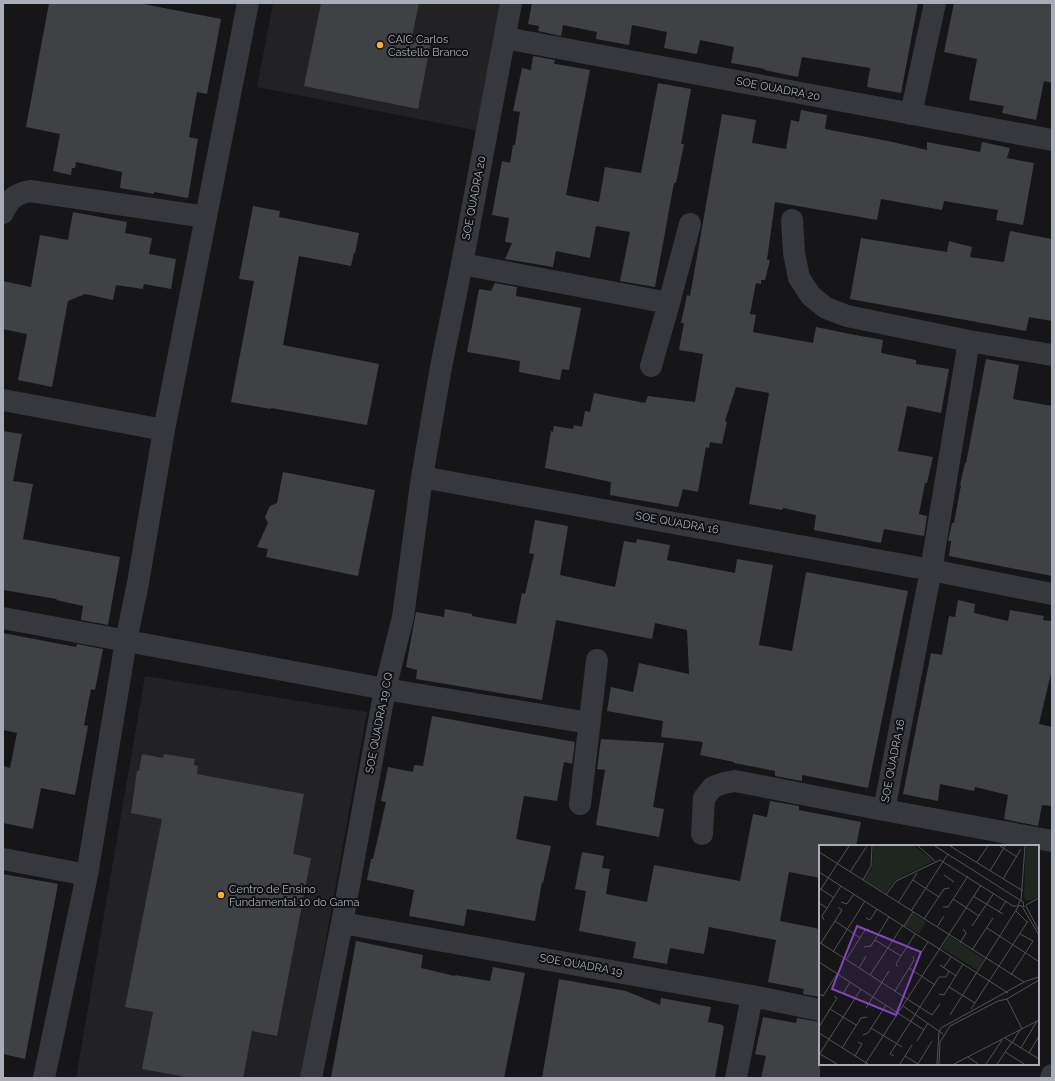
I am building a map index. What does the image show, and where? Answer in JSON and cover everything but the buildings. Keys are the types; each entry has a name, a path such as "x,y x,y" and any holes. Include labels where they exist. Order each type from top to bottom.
{"street":[{"path":"44,1078 87,875 126,641 138,583 164,430 248,3"},
{"name":"SOE QUADRA 20","path":"441,367 511,3"},
{"path":"911,114 935,3"},
{"name":"SOE QUADRA 20","path":"505,38 1052,140"},
{"path":"3,213 12,198 20,193 30,191 206,217"},
{"path":"792,220 794,253 799,278 811,296 826,308 847,316 969,341 1052,355"},
{"path":"651,366 690,224"},
{"path":"462,264 669,303"},
{"name":"SOE QUADRA 16","path":"884,810 931,570 969,341"},
{"name":"SOE QUADRA 19 CQ","path":"311,1078 342,923 385,689 403,617 422,477 441,367"},
{"path":"3,400 164,430"},
{"name":"SOE QUADRA 16","path":"422,477 931,570 1052,594"},
{"path":"3,618 385,689 589,723"},
{"path":"580,804 597,660"},
{"name":"SOE QUADRA 16","path":"702,834 704,798 713,787 735,781 1052,841"},
{"path":"3,859 87,875"},
{"name":"SOE QUADRA 19","path":"342,923 752,996 819,1010"},
{"path":"736,1078 752,996"}],"shaded area":[{"name":"CAIC Carlos Castello Branco","path":"273,3 504,3 479,131 257,87"},
{"name":"Centro de Ensino Fundamental 10 do Gama","path":"145,676 367,712 301,1078 76,1078"}],"place":[{"name":"CAIC Carlos Castello Branco","path":"380,45"},
{"name":"Centro de Ensino Fundamental 10 do Gama","path":"221,895"}]}
